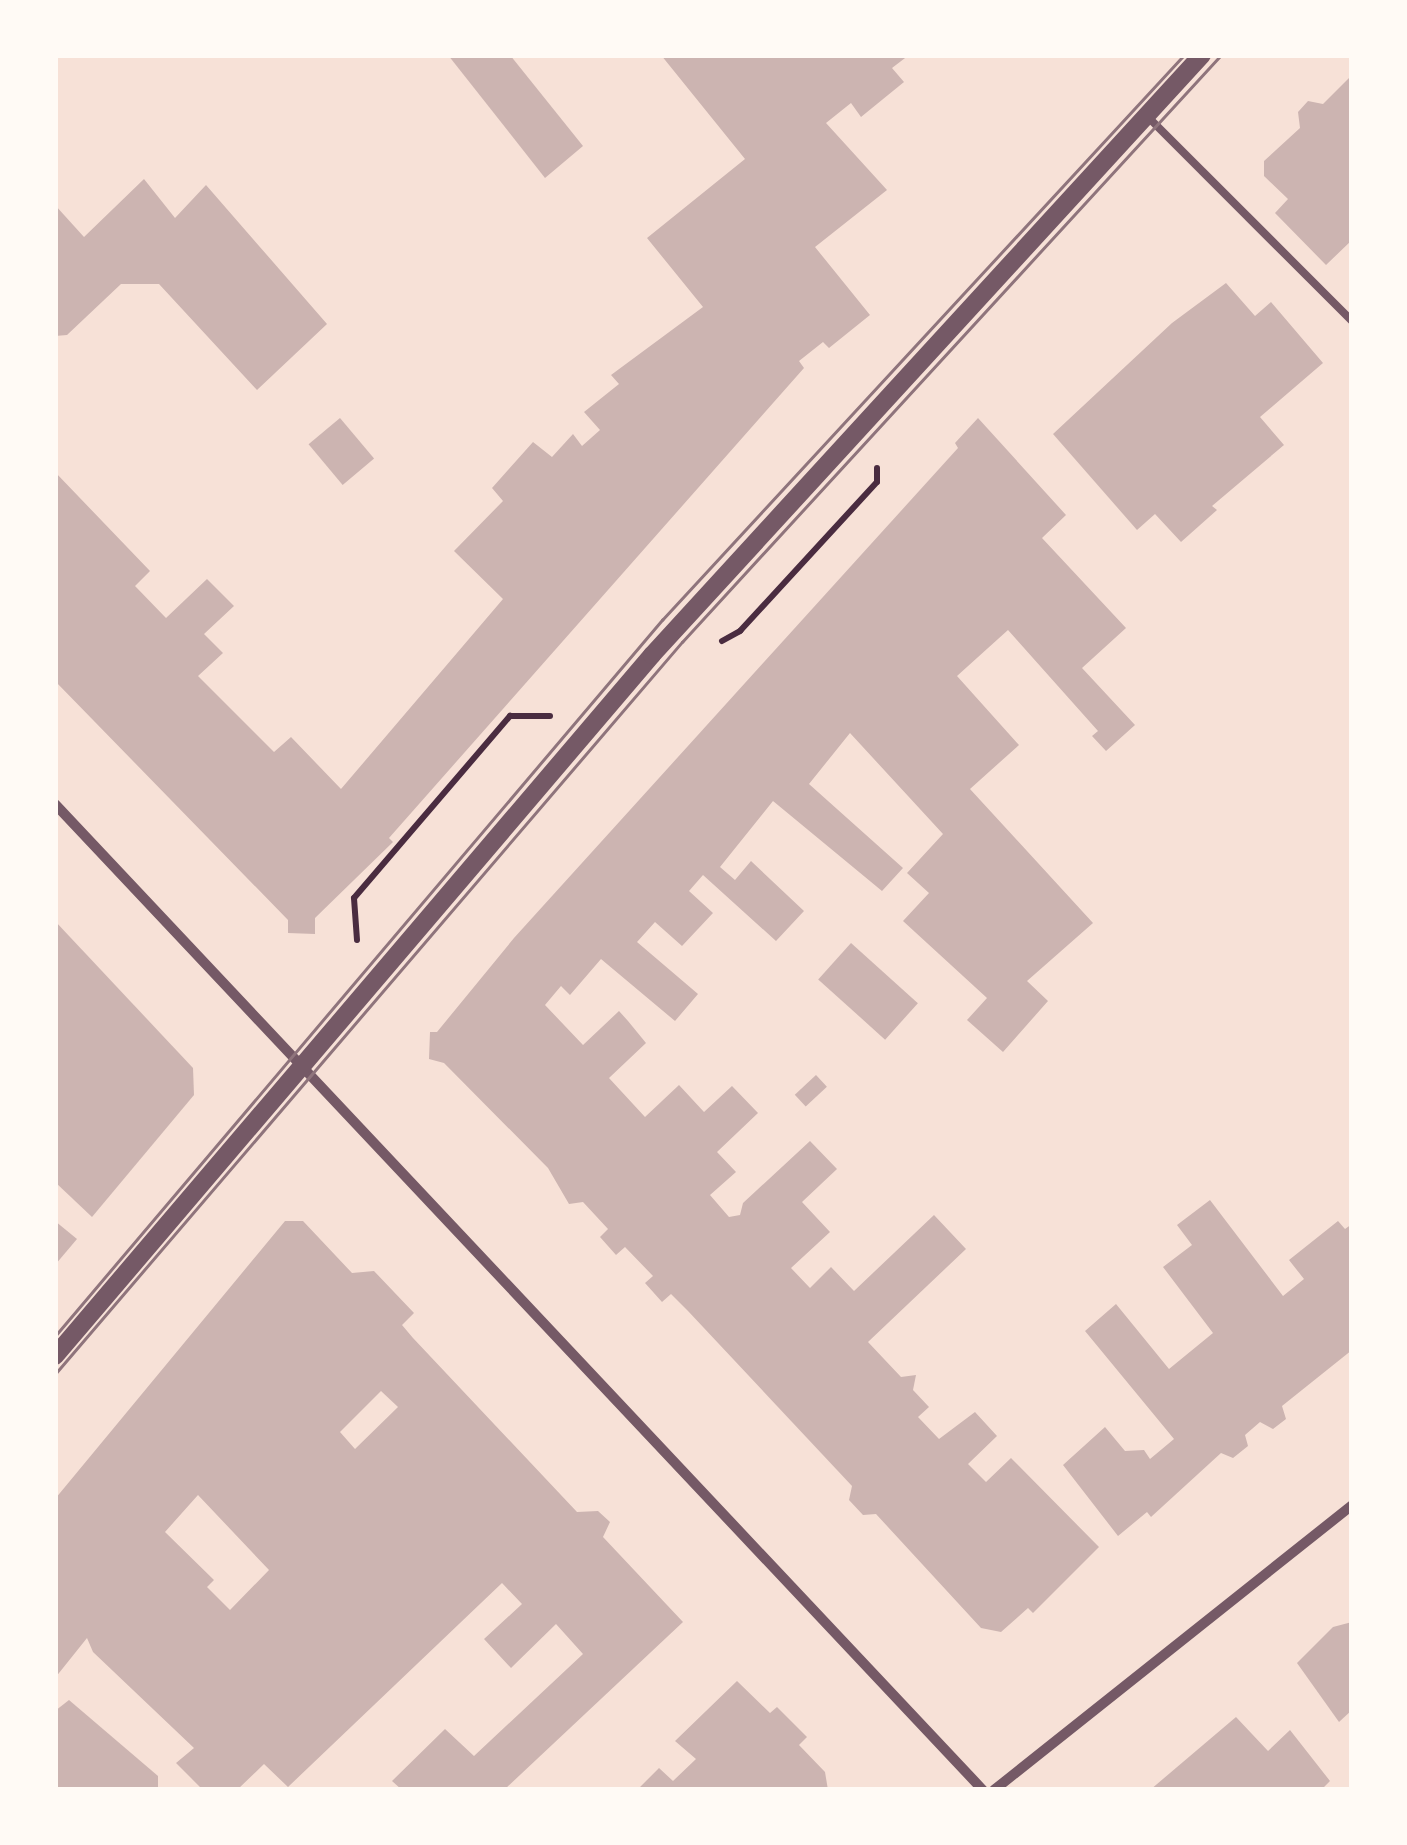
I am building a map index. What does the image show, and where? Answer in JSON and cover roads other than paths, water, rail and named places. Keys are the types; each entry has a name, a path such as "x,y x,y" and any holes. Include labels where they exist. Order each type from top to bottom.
{"street":[{"path":"55,1356 300,1062 652,654 1202,55"},
{"path":"55,804 982,1790"},
{"path":"994,1790 1352,1506"}],"lane":[{"path":"1146,115 1352,321"}],"tram line":[{"path":"55,1336 662,620 1184,55"},
{"path":"55,1374 682,642 1221,55"}]}
